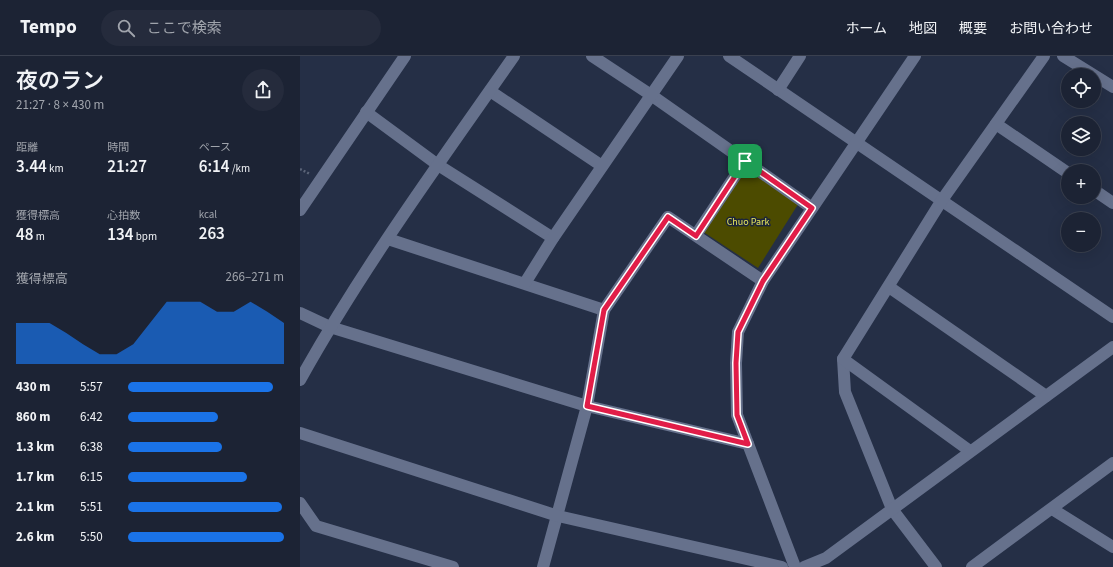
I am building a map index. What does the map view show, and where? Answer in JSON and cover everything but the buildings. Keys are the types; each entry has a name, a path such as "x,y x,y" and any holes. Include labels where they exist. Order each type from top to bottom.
{"street":[{"path":"300,210 405,56"},
{"path":"300,380 330,326 438,165 514,56"},
{"path":"592,56 651,95 812,208"},
{"path":"525,283 553,238 678,56"},
{"path":"728,56 1113,317"},
{"path":"778,90 800,56"},
{"path":"795,567 737,415 736,363 738,332 763,281 915,56"},
{"path":"936,567 892,509 845,392 843,359 889,288 942,200 1044,56"},
{"path":"1064,56 1113,87"},
{"path":"490,91 602,166"},
{"path":"366,112 438,165 553,238"},
{"path":"996,124 1061,168"},
{"path":"696,236 745,161"},
{"path":"1101,195 1113,203"},
{"path":"543,567 587,406 604,310 668,217 763,281"},
{"path":"388,239 604,310"},
{"path":"889,288 1046,396"},
{"path":"300,313 330,326 587,406 748,444"},
{"path":"804,567 826,558 1113,347"},
{"path":"843,359 970,451"},
{"path":"300,432 558,516 782,567"},
{"path":"972,567 1113,463"},
{"path":"300,503 316,526 453,567"},
{"path":"1052,509 1113,547"}],"green space":[{"name":"Chuo Park","path":"745,167 802,198 758,268 702,231"}],"route":[{"path":"745,161 812,208 763,281 738,332 736,363 737,415 748,444 587,406 604,310 668,217 696,236 745,161"}]}
